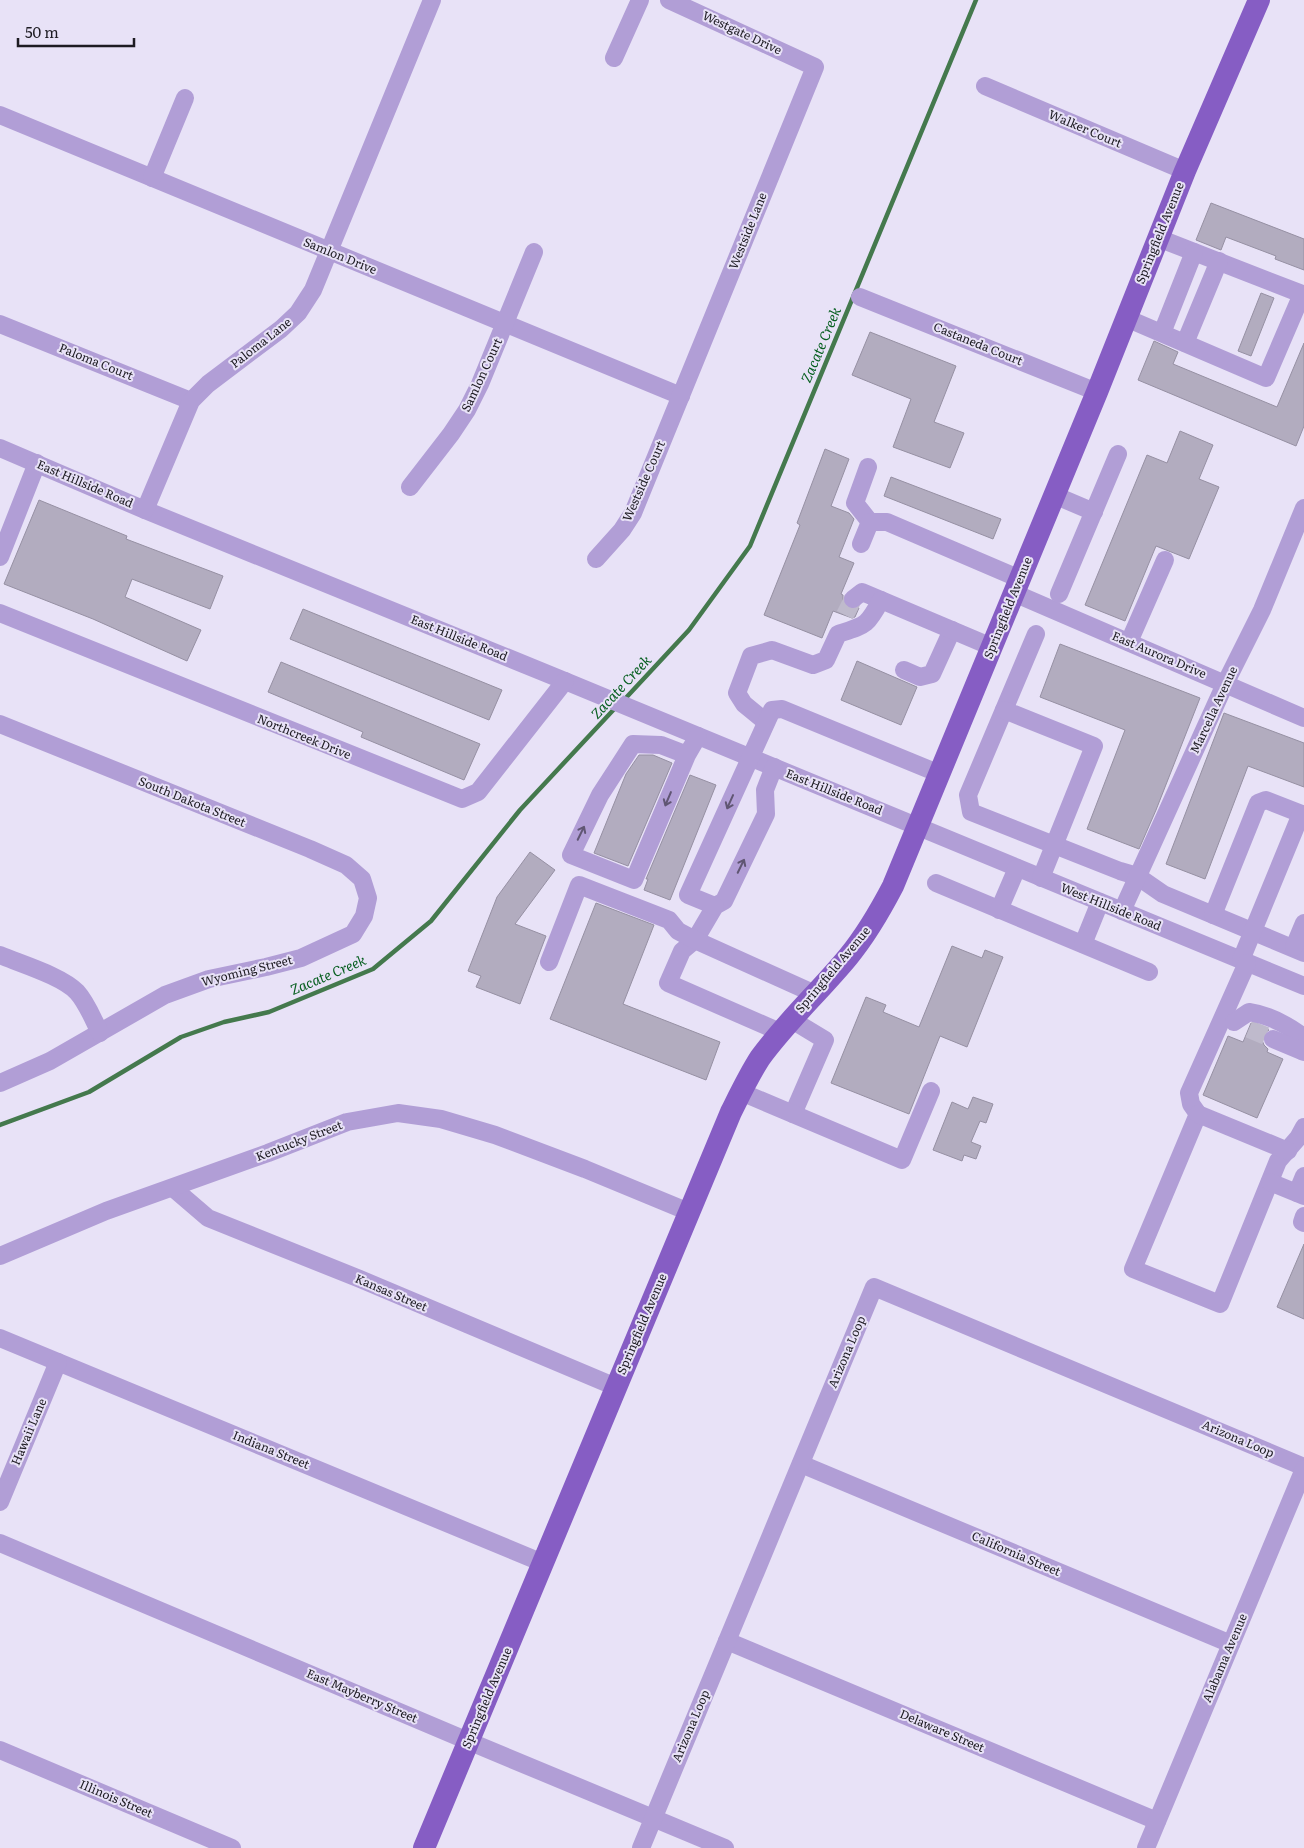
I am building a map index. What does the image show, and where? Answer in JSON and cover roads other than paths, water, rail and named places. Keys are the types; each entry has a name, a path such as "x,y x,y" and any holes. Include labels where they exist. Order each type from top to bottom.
{"main road":[{"name":"Springfield Avenue","path":"424,1848 689,1212 741,1092 759,1060 786,1026 848,956 878,914 893,886 1097,392 1185,171 1259,0"}],"street":[{"name":"Paloma Lane","path":"145,510 191,401 208,384 298,313 313,290 432,0"},
{"path":"614,58 640,0"},
{"name":"Westgate Drive","path":"669,0 815,67"},
{"name":"Westside Lane","path":"681,396 815,67"},
{"name":"Walker Court","path":"985,86 1185,171"},
{"path":"152,178 185,98"},
{"name":"Samlon Drive","path":"0,115 681,396"},
{"path":"1126,318 1266,378 1302,294 1158,238"},
{"name":"Samlon Court","path":"410,487 467,410 480,384 534,252"},
{"path":"1162,332 1194,252"},
{"path":"1185,343 1219,261"},
{"name":"Castaneda Court","path":"860,297 1097,392"},
{"name":"Paloma Court","path":"0,324 191,401"},
{"name":"Westside Court","path":"596,559 622,530 633,513 681,396"},
{"name":"East Hillside Road","path":"0,448 145,510 918,827"},
{"path":"1059,594 1118,454"},
{"path":"0,557 37,463"},
{"path":"861,544 870,522 855,503 868,467"},
{"path":"1054,495 1094,512"},
{"name":"Marcella Avenue","path":"1122,911 1225,684 1262,610 1304,508"},
{"name":"East Aurora Drive","path":"870,522 887,522 1129,642 1304,718"},
{"path":"1129,642 1165,560"},
{"path":"853,598 862,592 992,646"},
{"path":"838,634 860,627 870,620 881,600"},
{"name":"Northcreek Drive","path":"0,613 462,799 478,792 565,681"},
{"path":"766,722 744,704 737,693 751,656 772,650 813,665 826,660 845,615"},
{"path":"904,670 920,677 932,674 952,630"},
{"path":"1036,634 968,795 971,812 1055,846 1137,876 1163,894 1299,950 1304,923"},
{"path":"716,906 688,895 772,710 782,709 940,774"},
{"path":"1004,710 1094,746 1041,878"},
{"name":"South Dakota Street","path":"0,724 346,865 362,879 368,898"},
{"path":"687,755 661,745 633,744 600,795 571,855 634,880 687,755 698,736"},
{"path":"774,767 765,790 766,814 724,901 716,906 695,940 682,952 668,984 825,1040 793,1114"},
{"path":"1213,914 1258,803 1266,800 1303,815 1254,931 1244,962 1235,1023"},
{"name":"West Hillside Road","path":"918,827 1304,986"},
{"path":"999,910 1017,868"},
{"path":"936,884 1149,972"},
{"path":"549,962 579,885 669,920 678,931 695,940 815,994"},
{"name":"Wyoming Street","path":"0,1082 50,1062 165,995 209,979 301,958 353,934 364,916 368,898"},
{"path":"1083,944 1100,902"},
{"path":"0,955 65,982 77,992 100,1033"},
{"path":"1273,1039 1303,1051 1302,1036 1288,1025 1262,1014 1249,1012 1235,1023 1189,1093 1191,1104 1198,1114 1288,1151"},
{"path":"741,1092 902,1160 931,1091"},
{"name":"Kentucky Street","path":"0,1256 106,1211 174,1188 346,1122 398,1113 441,1119 495,1135 585,1169 689,1212"},
{"path":"1198,1114 1133,1269 1220,1304 1278,1162 1304,1127"},
{"path":"1270,1182 1300,1194 1304,1176"},
{"name":"Kansas Street","path":"174,1188 208,1218 360,1279 616,1387"},
{"path":"1304,1216 1302,1222 1304,1223"},
{"name":"Arizona Loop","path":"640,1848 874,1287 1304,1468"},
{"name":"Indiana Street","path":"0,1338 543,1563"},
{"name":"Hawaii Lane","path":"0,1502 58,1362"},
{"name":"California Street","path":"800,1464 1231,1644"},
{"name":"Alabama Avenue","path":"1146,1848 1304,1468"},
{"name":"East Mayberry Street","path":"0,1543 468,1742 725,1848"},
{"name":"Delaware Street","path":"727,1641 1157,1821"},
{"name":"Illinois Street","path":"0,1750 232,1848"}],"waterway":[{"name":"Zacate Creek","path":"623,701 689,630 750,546 976,0"},
{"name":"Zacate Creek","path":"0,1125 89,1092 181,1037 224,1022 269,1012 373,969 431,921 520,810 617,706"}],"tunnel":[{"path":"845,615 853,599"},
{"path":"1249,1029 1273,1039"}]}
